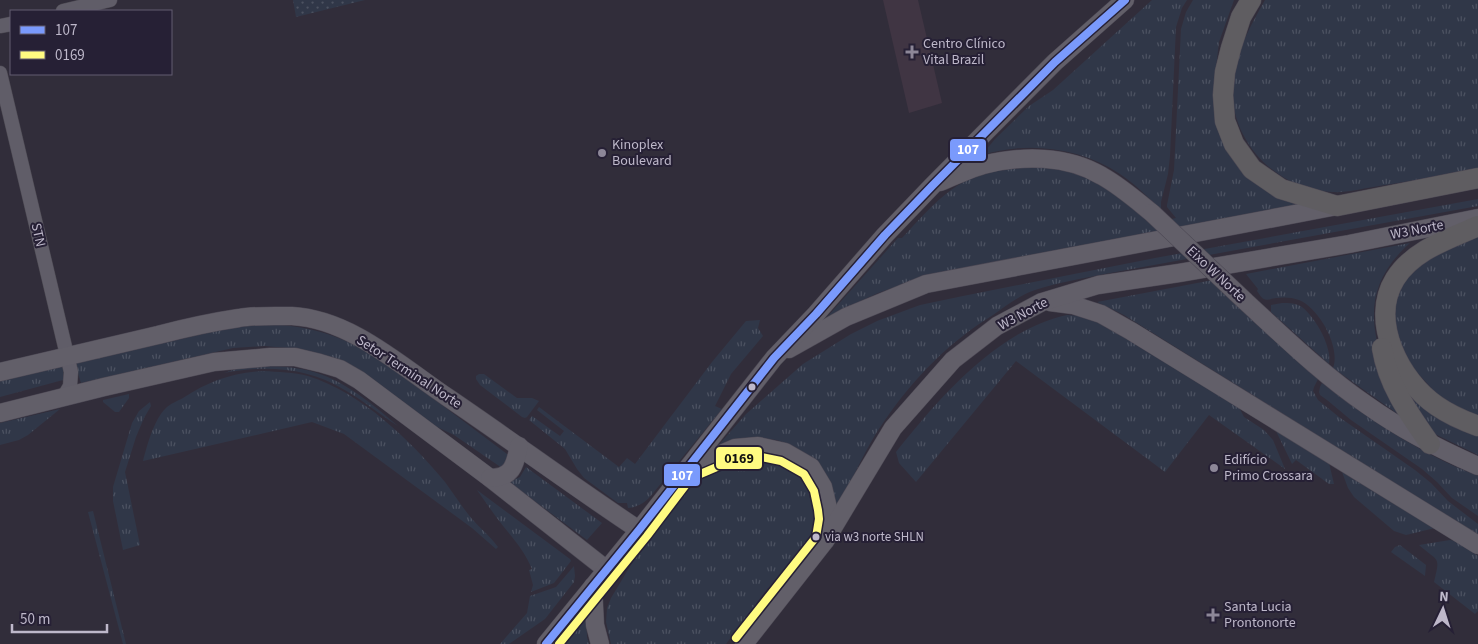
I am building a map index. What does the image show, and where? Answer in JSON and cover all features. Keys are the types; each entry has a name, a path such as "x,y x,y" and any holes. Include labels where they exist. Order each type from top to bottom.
{"highway":[{"path":"1250,1 1241,17 1231,48 1223,95 1226,121 1234,144 1252,169 1282,189 1337,206 1478,178"},
{"path":"1430,444 1408,412 1390,378 1381,340 1387,300 1395,278 1409,262 1431,246 1478,226"},
{"path":"1385,317 1388,339 1392,350 1404,370 1422,392 1436,405 1463,421 1478,426"}],"main road":[{"path":"546,644 639,530 774,358 816,314 885,235 933,185 1055,62 1125,0"},
{"name":"Eixo W Norte","path":"933,185 982,166 1004,160 1039,158 1069,162 1101,175 1124,190 1152,213 1325,373 1366,405 1430,444 1478,466"},
{"path":"774,358 846,317 926,284 1337,206"},
{"name":"W3 Norte","path":"744,644 825,541 893,428 953,360 997,326 1042,302 1098,285 1349,244 1478,218"},
{"path":"1042,302 1073,304 1100,314 1131,331 1478,545"},
{"name":"Setor Terminal Norte","path":"0,372 146,337 240,317 292,316 314,319 374,345 566,481 639,530"},
{"path":"0,412 214,362 270,357 295,358 320,363 340,369 360,380 490,478 607,570"},
{"path":"490,478 497,478 514,467 519,446"},
{"path":"685,470 735,448 758,446 785,452 811,467 823,487 829,520 825,541"},
{"path":"593,586 595,625 600,644"}],"street":[{"path":"67,10 110,0"},
{"name":"STN","path":"0,73 72,379 64,396"}],"shaded area":[{"name":"Centro Clínico Vital Brazil","path":"883,0 918,0 942,103 909,113"}],"green space":[{"path":"293,0 365,0 296,17"},
{"path":"1152,0 1187,0 1182,8 1176,27 1170,156 1161,210 1120,174 1104,165 1071,152 1053,149 1017,148 982,155 995,139 1029,106 1053,90"},
{"path":"1193,0 1234,0 1219,42 1213,100 1216,115 1278,198 1289,202 1317,204 915,280 878,293 827,317 898,238 902,238 938,201 966,181 983,174 1019,166 1038,166 1074,171 1099,182 1130,205 1151,224 1176,218 1167,205 1174,170 1181,29 1186,12"},
{"path":"1265,0 1478,0 1478,168 1353,191 1337,192 1311,189 1291,181 1273,170 1258,156 1246,139 1237,120 1233,99 1233,77 1241,47"},
{"path":"1478,199 1478,206 1082,278 1044,287 1024,295 1008,304 962,337 920,375 885,420 871,442 836,511 807,456 797,448 777,440 761,438 716,448 746,414 803,364 851,334 877,321 920,305 1155,258"},
{"path":"1478,237 1478,415 1464,410 1436,393 1411,366 1393,330 1392,306 1408,269 1465,240"},
{"path":"1410,243 1391,264 1380,284 1374,305 1379,348 1402,417 1333,368 1335,359 1331,339 1321,319 1307,304 1293,298 1282,297 1267,300 1257,291 1258,289 1246,274"},
{"path":"1213,280 1318,379 1313,391 1318,400 1431,483 1448,501 1478,524 1478,535 1124,315 1097,302"},
{"path":"1282,303 1300,306 1313,318 1322,333 1328,349 1329,364 1271,312 1271,305"},
{"path":"1067,315 1088,318 1113,330 1238,405 1244,417 1264,430 1273,440 1285,469 1209,415 1165,472 1016,361 916,482 899,463 896,452 931,410 971,369 993,351 1017,335 1041,323"},
{"path":"760,320 758,328 763,336 731,374 715,406 722,409 646,501 640,505 628,508 627,503 618,503 584,478 565,449 529,420 532,416 560,436 564,431 537,410 539,407 619,467 627,458 635,464 712,362 746,321"},
{"path":"261,324 310,329 338,338 367,351 382,360 511,457 502,468 454,435 433,425 340,361 298,349 265,346 233,348 81,383 75,363 238,326"},
{"path":"64,365 65,377 63,380 0,397 0,380"},
{"path":"267,366 301,369 328,377 365,399 398,426 350,393 315,376 300,372 270,369 239,370 224,373 239,368"},
{"path":"263,371 308,376 328,384 366,406 401,434 431,466 472,519 498,547 496,549 472,528 344,434 312,422 143,461 158,419 172,404 202,387 221,379"},
{"path":"484,374 517,398 532,398 539,401 527,417 522,417 480,385 476,379 476,376"},
{"path":"1398,381 1449,424 1478,436 1478,455 1435,434"},
{"path":"1322,383 1416,447 1478,476 1478,516 1452,498 1422,469 1351,420 1320,395"},
{"path":"129,394 129,398 119,412 115,412 103,402 103,400"},
{"path":"150,402 151,406 136,437 125,472 140,545 123,550 113,501 113,487 132,423 139,411"},
{"path":"60,409 28,435 19,440 0,445 0,423"},
{"path":"1276,431 1329,463 1334,484 1329,484 1296,460 1292,464"},
{"path":"771,453 800,469 808,478 820,502 821,516 818,528 787,575 768,588 726,644 611,644 606,622 607,608 611,598 637,555 682,491 725,459 734,455"},
{"path":"526,467 602,523 587,540 509,482 520,477"},
{"path":"1342,472 1435,528 1406,535 1394,531 1354,497 1348,488"},
{"path":"477,490 570,559 571,561 554,583 531,592 533,585 529,570 532,569 527,559"},
{"path":"93,511 126,644 123,644 88,512"},
{"path":"1450,540 1456,541 1478,556 1478,611 1475,614 1434,582 1437,567 1436,560 1419,545"},
{"path":"1400,545 1426,565 1425,576 1391,552"},
{"path":"574,566 574,582 545,619 509,644 500,644 527,613 530,596 556,587"},
{"path":"586,609 589,644 558,644"}],"transit line":[{"name":"107","path":"546,644 639,530 774,358 816,314 885,235 933,185 1055,62 1125,0"},
{"name":"0169","path":"559,644 647,536 691,478 738,458 757,456 781,461 804,474 814,491 819,519 816,537 736,638"}],"place":[{"name":"Centro Clínico Vital Brazil","path":"912,52"},
{"name":"Kinoplex Boulevard","path":"602,153"},
{"name":"Edifício Primo Crossara","path":"1214,468"},
{"name":"via w3 norte SHLN","path":"816,537"},
{"name":"Santa Lucia Prontonorte","path":"1213,615"}]}
